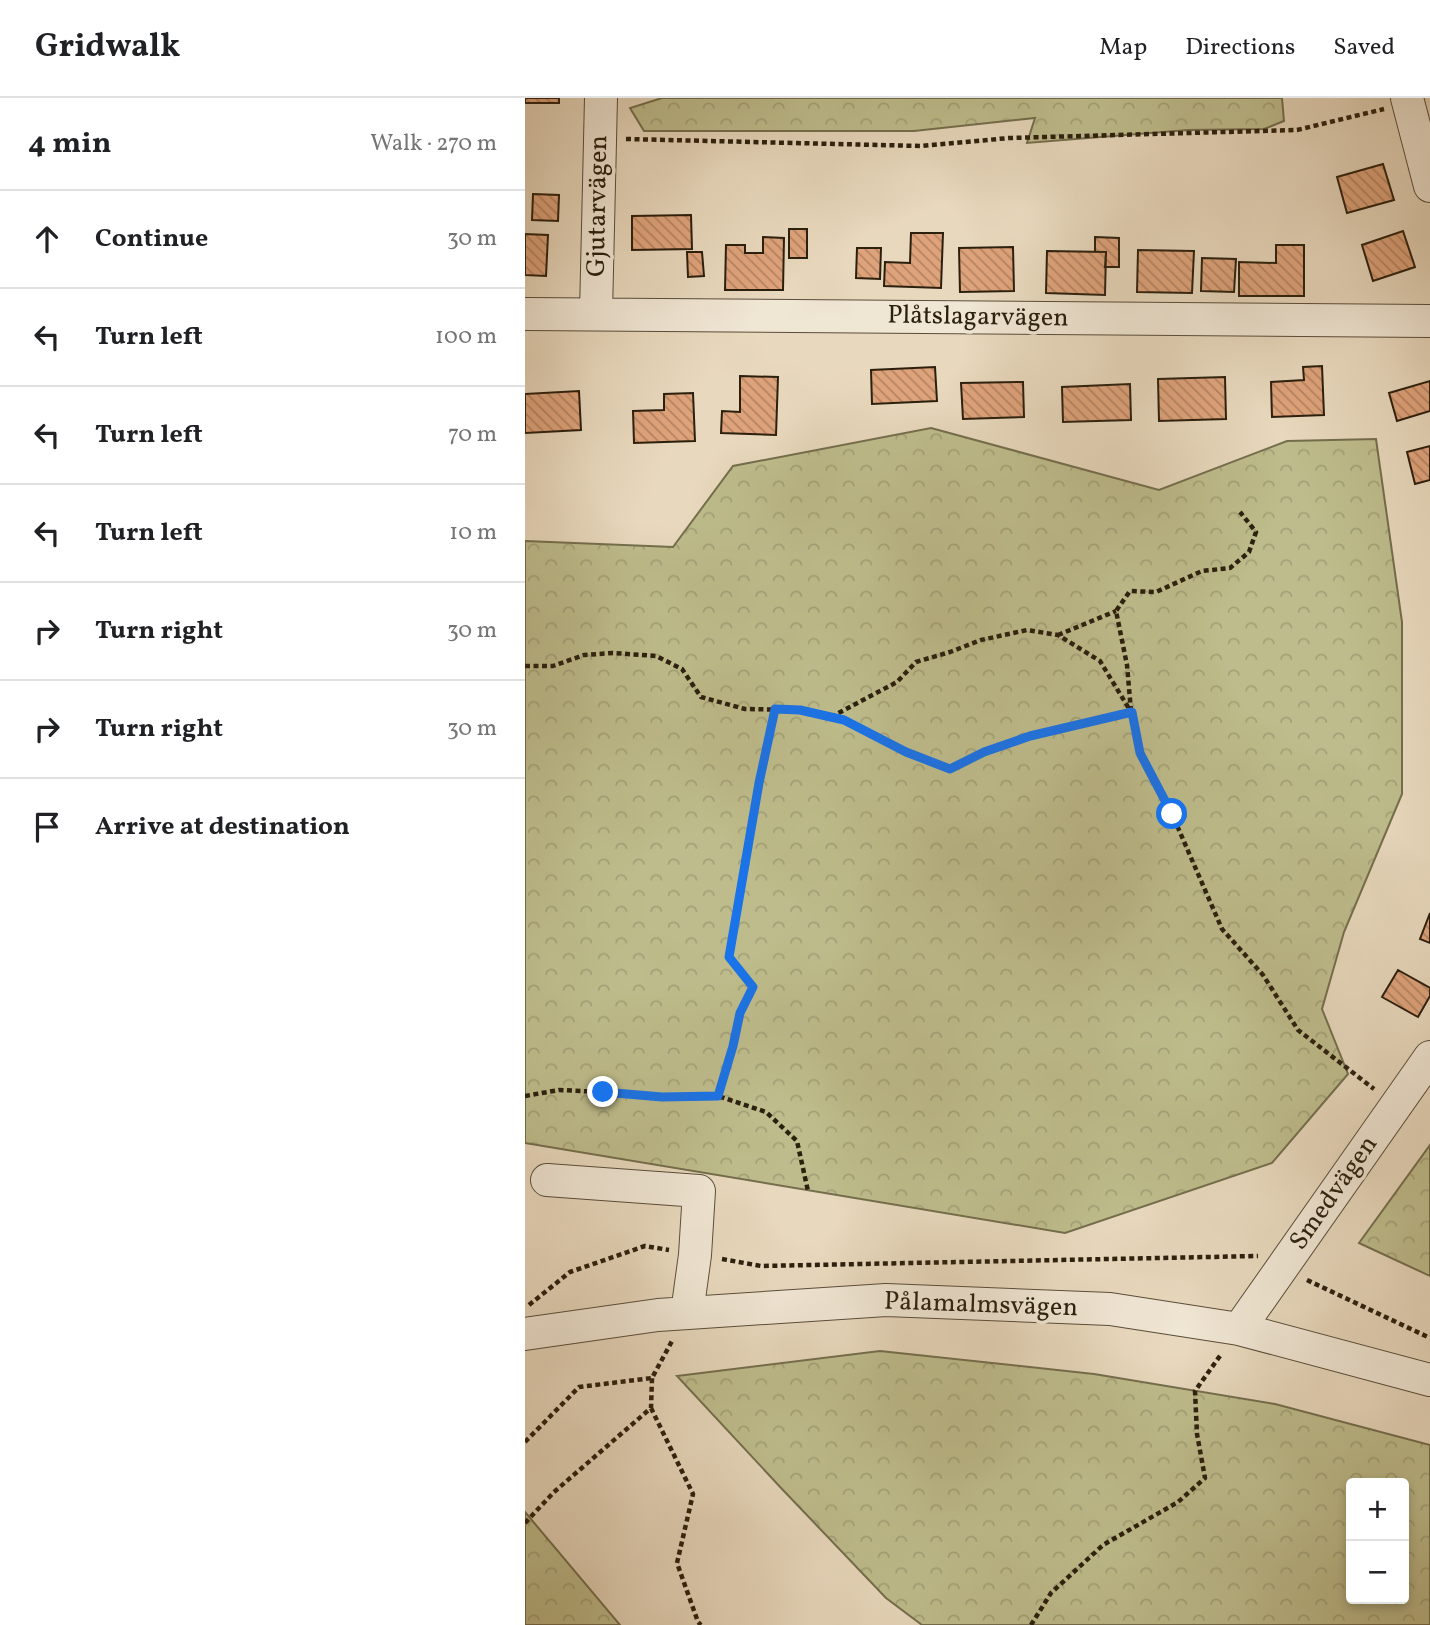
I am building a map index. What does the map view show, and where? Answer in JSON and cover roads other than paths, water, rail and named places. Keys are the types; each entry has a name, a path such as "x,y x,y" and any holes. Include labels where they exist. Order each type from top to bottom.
{"street":[{"name":"Gjutarvägen","path":"596,313 601,98"},
{"path":"1408,100 1430,186"},
{"name":"Plåtslagarvägen","path":"525,314 1430,321"},
{"name":"Smedvägen","path":"1239,1329 1430,1057"},
{"path":"547,1180 699,1191 695,1255 687,1313"},
{"name":"Pålamalmsvägen","path":"525,1334 658,1315 886,1300 1110,1309 1239,1329 1430,1380"}]}
